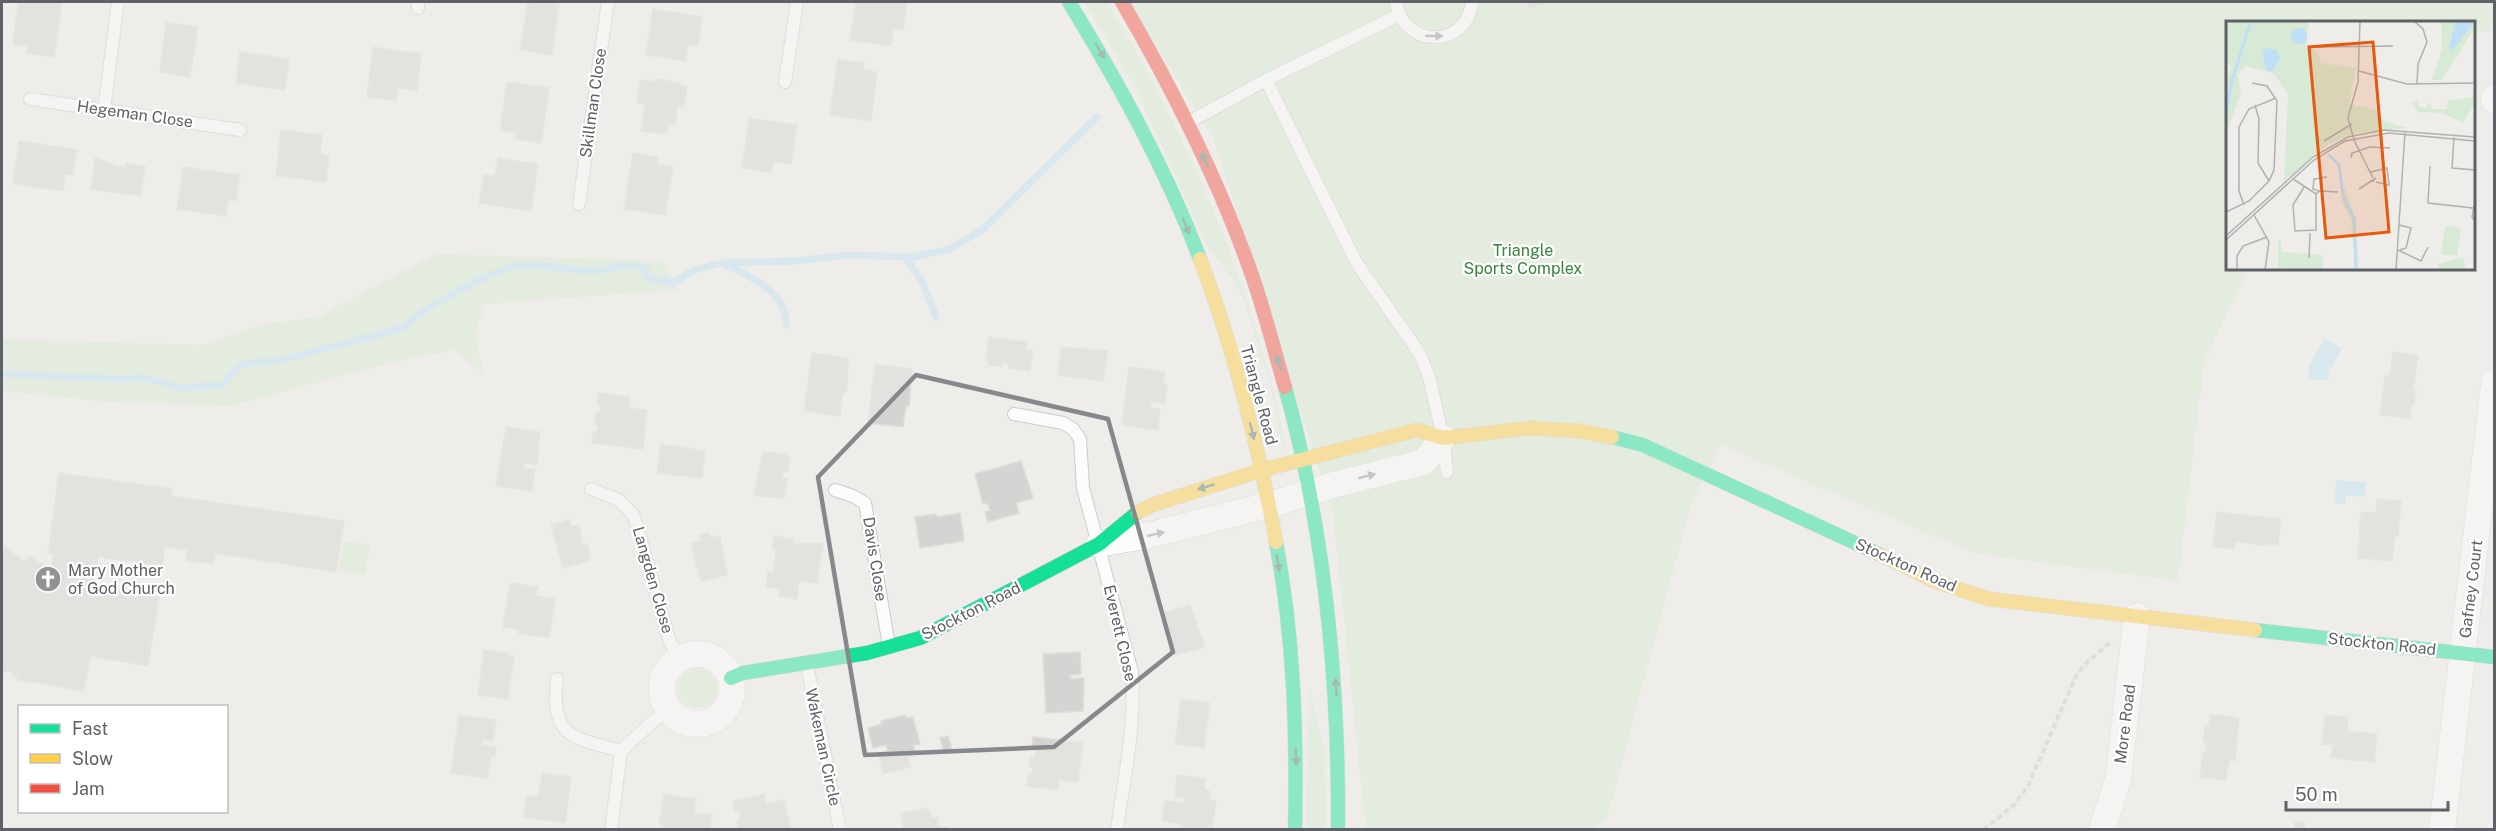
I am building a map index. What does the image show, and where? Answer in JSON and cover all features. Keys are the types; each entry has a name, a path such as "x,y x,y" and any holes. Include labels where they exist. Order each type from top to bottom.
{"street":[{"name":"Triangle Road","path":"1069,2 1135,117 1175,200 1202,266 1235,362 1262,470 1282,583 1292,673 1297,785 1295,830"},
{"name":"Triangle Road","path":"1122,2 1155,58 1216,185 1248,264 1291,404 1311,492 1332,640 1338,721 1338,830"},
{"name":"Gafney Court","path":"2442,830 2494,383"},
{"name":"Stockton Road","path":"730,678 743,673 867,653 920,638 1099,544 1139,511 1262,470 1418,430 1443,438 1532,428 1579,431 1643,445 1842,536 1934,581 1989,599 2494,657"},
{"name":"Stockton Road","path":"1099,544 1150,535 1269,505 1333,485 1424,462 1443,438"},
{"name":"More Road","path":"2102,830 2118,780 2137,616"},
{"path":"689,654 712,657 722,664 730,678 731,697 727,708 709,723 689,724 674,717 668,711 661,687 666,671 678,659 689,654"}],"lane":[{"path":"104,110 118,2"},
{"name":"Skillman Close","path":"579,204 608,2"},
{"path":"785,82 796,2"},
{"path":"1396,2 1399,15 1407,26 1418,34 1430,38 1456,31 1465,22 1472,2"},
{"path":"1187,123 1266,80 1399,15"},
{"path":"1266,80 1356,262 1420,354 1430,380 1443,438 1447,472"},
{"name":"Hegeman Close","path":"30,99 240,130"},
{"name":"Everett Close","path":"1014,414 1051,420 1074,429 1080,439 1083,488 1127,650 1134,696 1117,830"},
{"name":"Langden Close","path":"591,489 619,500 634,516 669,639 678,659"},
{"name":"Davis Close","path":"835,490 853,496 865,504 890,647"},
{"name":"Wakeman Circle","path":"807,664 840,830"},
{"path":"557,679 554,699 556,714 565,728 574,738 621,751"},
{"path":"611,830 621,751 652,722 668,711"}],"path":[{"path":"1983,830 2014,805 2028,786 2076,676 2086,663 2108,644"}],"highlighted area":[{"path":"916,375 1108,419 1173,652 1054,747 865,755 818,477"}],"green space":[{"path":"1084,2 1107,2 1137,53 1191,160 1237,271 1256,327 1285,443 1282,444 1270,385 1244,301 1235,282 1207,246 1133,83"},
{"name":"Triangle Sports Complex","path":"1130,2 2494,2 2494,17 2490,31 2475,33 2475,21 2226,21 2226,270 2248,270 2204,362 2178,581 1976,554 1720,445 1691,504 1607,818 1593,830 1366,830 1333,513 1214,140"},
{"path":"436,254 662,261 678,290 485,304 475,334 483,374 456,350 390,363 230,406 105,402 2,391 2,339 204,345 257,325 317,317"},
{"path":"344,541 370,545 365,575 339,570"},
{"path":"697,668 705,669 711,674 716,680 716,696 711,702 705,707 697,708 689,707 683,702 678,696 677,688 678,680 683,674 689,669"},
{"path":"1309,686 1324,746 1326,829 1306,829"}],"water":[{"path":"2325,338 2342,349 2329,371 2328,380 2308,380 2309,366"},
{"path":"2336,480 2366,482 2365,497 2346,495 2345,504 2335,503"}],"building":[{"path":"18,2 62,2 54,57 27,53 28,46 13,44"},
{"path":"528,2 559,5 552,55 520,50"},
{"path":"856,2 907,2 903,30 893,28 891,46 850,40"},
{"path":"1526,2 1545,2 1529,9"},
{"path":"653,9 702,17 698,46 688,44 686,61 646,55"},
{"path":"166,22 198,27 190,77 160,72"},
{"path":"373,47 421,54 417,91 398,88 396,101 367,97"},
{"path":"240,52 289,59 285,90 236,83"},
{"path":"838,59 864,63 863,70 877,72 871,121 830,115"},
{"path":"655,79 681,83 681,86 687,87 684,107 678,106 675,125 668,124 667,134 641,131 645,104 637,102 640,80 654,82"},
{"path":"507,82 549,88 541,143 515,139 516,132 500,130"},
{"path":"749,118 797,125 791,164 773,162 771,173 742,168"},
{"path":"281,130 322,135 320,153 329,155 326,182 276,176"},
{"path":"19,141 77,150 73,175 65,174 63,191 13,184"},
{"path":"633,153 658,157 657,164 673,167 665,215 624,209"},
{"path":"95,158 117,166 125,167 126,163 145,166 141,196 91,189"},
{"path":"498,158 538,164 531,211 479,203 484,175 495,176"},
{"path":"183,167 240,175 236,201 228,200 226,216 177,209"},
{"path":"989,337 1027,342 1026,350 1033,351 1030,371 1009,368 1009,364 1002,363 1002,367 988,365 986,361"},
{"path":"1061,347 1108,351 1103,381 1058,375"},
{"path":"2393,352 2418,355 2413,390 2416,390 2410,418 2380,415 2385,376 2390,376"},
{"path":"812,353 848,358 847,391 842,395 840,416 804,411"},
{"path":"875,364 912,369 909,406 906,406 903,427 868,423"},
{"path":"1129,367 1165,372 1163,385 1167,385 1165,404 1151,402 1150,408 1160,409 1158,430 1122,425"},
{"path":"599,393 630,397 629,408 647,410 643,449 592,443 593,432 597,432 598,425 595,424 596,412 600,412 601,405 597,405"},
{"path":"506,427 540,432 537,465 525,463 524,468 535,469 532,491 496,486"},
{"path":"661,444 705,451 702,478 657,473"},
{"path":"763,452 786,454 785,457 790,457 788,472 783,472 782,477 787,478 784,499 754,495"},
{"path":"1021,461 1033,498 1016,503 1019,513 988,522 985,512 990,510 987,503 983,504 975,474"},
{"name":"Mary Mother of God Church","path":"59,473 172,489 171,496 344,521 336,572 215,553 214,564 186,561 187,550 164,547 163,566 98,557 92,586 159,597 148,666 90,656 84,691 19,680 9,670 2,673 2,550 5,546 24,562 30,556 51,571 53,553 48,553"},
{"path":"2377,499 2401,501 2398,537 2395,536 2392,561 2358,558 2361,512 2376,513"},
{"path":"2217,512 2281,519 2278,545 2266,544 2265,546 2235,541 2234,549 2213,547"},
{"path":"960,513 964,541 920,548 915,517 936,514 937,517"},
{"path":"569,520 571,527 579,525 583,545 587,544 591,560 563,568 551,525"},
{"path":"709,533 710,538 720,536 727,575 701,582 691,544 701,541 699,535"},
{"path":"774,536 793,539 793,543 823,544 817,583 799,581 797,599 779,596 780,589 766,587 768,572 773,573 776,550 772,550"},
{"path":"510,583 538,587 536,596 555,599 549,638 518,633 519,630 503,627"},
{"path":"1190,605 1205,647 1175,655 1163,613"},
{"path":"484,650 510,653 509,656 514,656 508,699 478,695"},
{"path":"1080,652 1081,674 1070,675 1071,679 1084,678 1083,711 1046,713 1043,654"},
{"path":"1181,699 1210,703 1204,748 1175,744"},
{"path":"2210,714 2239,718 2235,761 2229,760 2226,780 2200,777 2203,752 2206,752 2207,742 2203,742 2205,726 2209,727"},
{"path":"459,715 496,720 493,741 482,740 481,745 496,747 495,757 491,756 488,778 451,773"},
{"path":"906,715 906,718 913,717 920,744 913,745 916,756 908,757 911,767 883,774 878,753 888,751 886,745 873,748 868,728 882,724 881,721"},
{"path":"2325,715 2348,717 2347,731 2377,734 2374,762 2331,758 2333,745 2322,744"},
{"path":"948,736 952,750 944,752 940,738"},
{"path":"1033,737 1083,743 1078,782 1059,780 1058,790 1027,786 1028,775 1032,775 1033,767 1029,767 1030,756 1035,757 1036,748 1032,748"},
{"path":"542,773 571,777 565,823 524,817 527,795 538,797"},
{"path":"1177,775 1206,779 1204,790 1210,791 1209,800 1216,801 1212,830 1180,828 1180,824 1162,821 1165,801 1184,803 1184,798 1175,797"},
{"path":"664,794 696,799 694,813 712,815 710,830 662,830 663,825 659,825"},
{"path":"764,794 766,804 784,800 791,830 739,830 737,820 741,819 739,811 735,812 733,801"},
{"path":"928,808 932,818 938,817 939,827 947,826 948,830 904,830 901,813"},
{"path":"2295,822 2305,823 2304,830 2294,830"}],"waterway":[{"path":"2,374 116,379 145,378 179,388 222,385 242,364 282,360 403,328 424,311 457,292 491,275 517,266 534,265 591,271 629,266 646,269 648,278 674,283 692,271 721,263 794,261 848,255 913,257 950,249 983,229 1097,117"},
{"path":"905,257 922,281 936,317"},
{"path":"723,264 744,273 774,295 781,304 786,325"}],"traffic: fast":[{"path":"1069,2 1106,64 1157,160 1200,259"},
{"path":"1285,387 1310,496 1327,606 1336,718 1338,830"},
{"path":"1612,437 1643,445 1879,554"},
{"path":"731,678 743,673 867,653 920,638 1099,544 1138,512"},
{"path":"1276,542 1287,614 1293,686 1295,830"},
{"path":"2255,630 2494,657"}],"traffic: slow":[{"path":"1200,259 1235,363 1276,542"},
{"path":"1138,512 1155,504 1262,470 1417,430 1443,438 1531,428 1579,431 1612,437"},
{"path":"1879,554 1934,581 1989,599 2255,630"}],"traffic: jam":[{"path":"1122,2 1175,98 1221,196 1253,279 1285,387"}],"place":[{"name":"Mary Mother of God Church","path":"48,579"}]}
